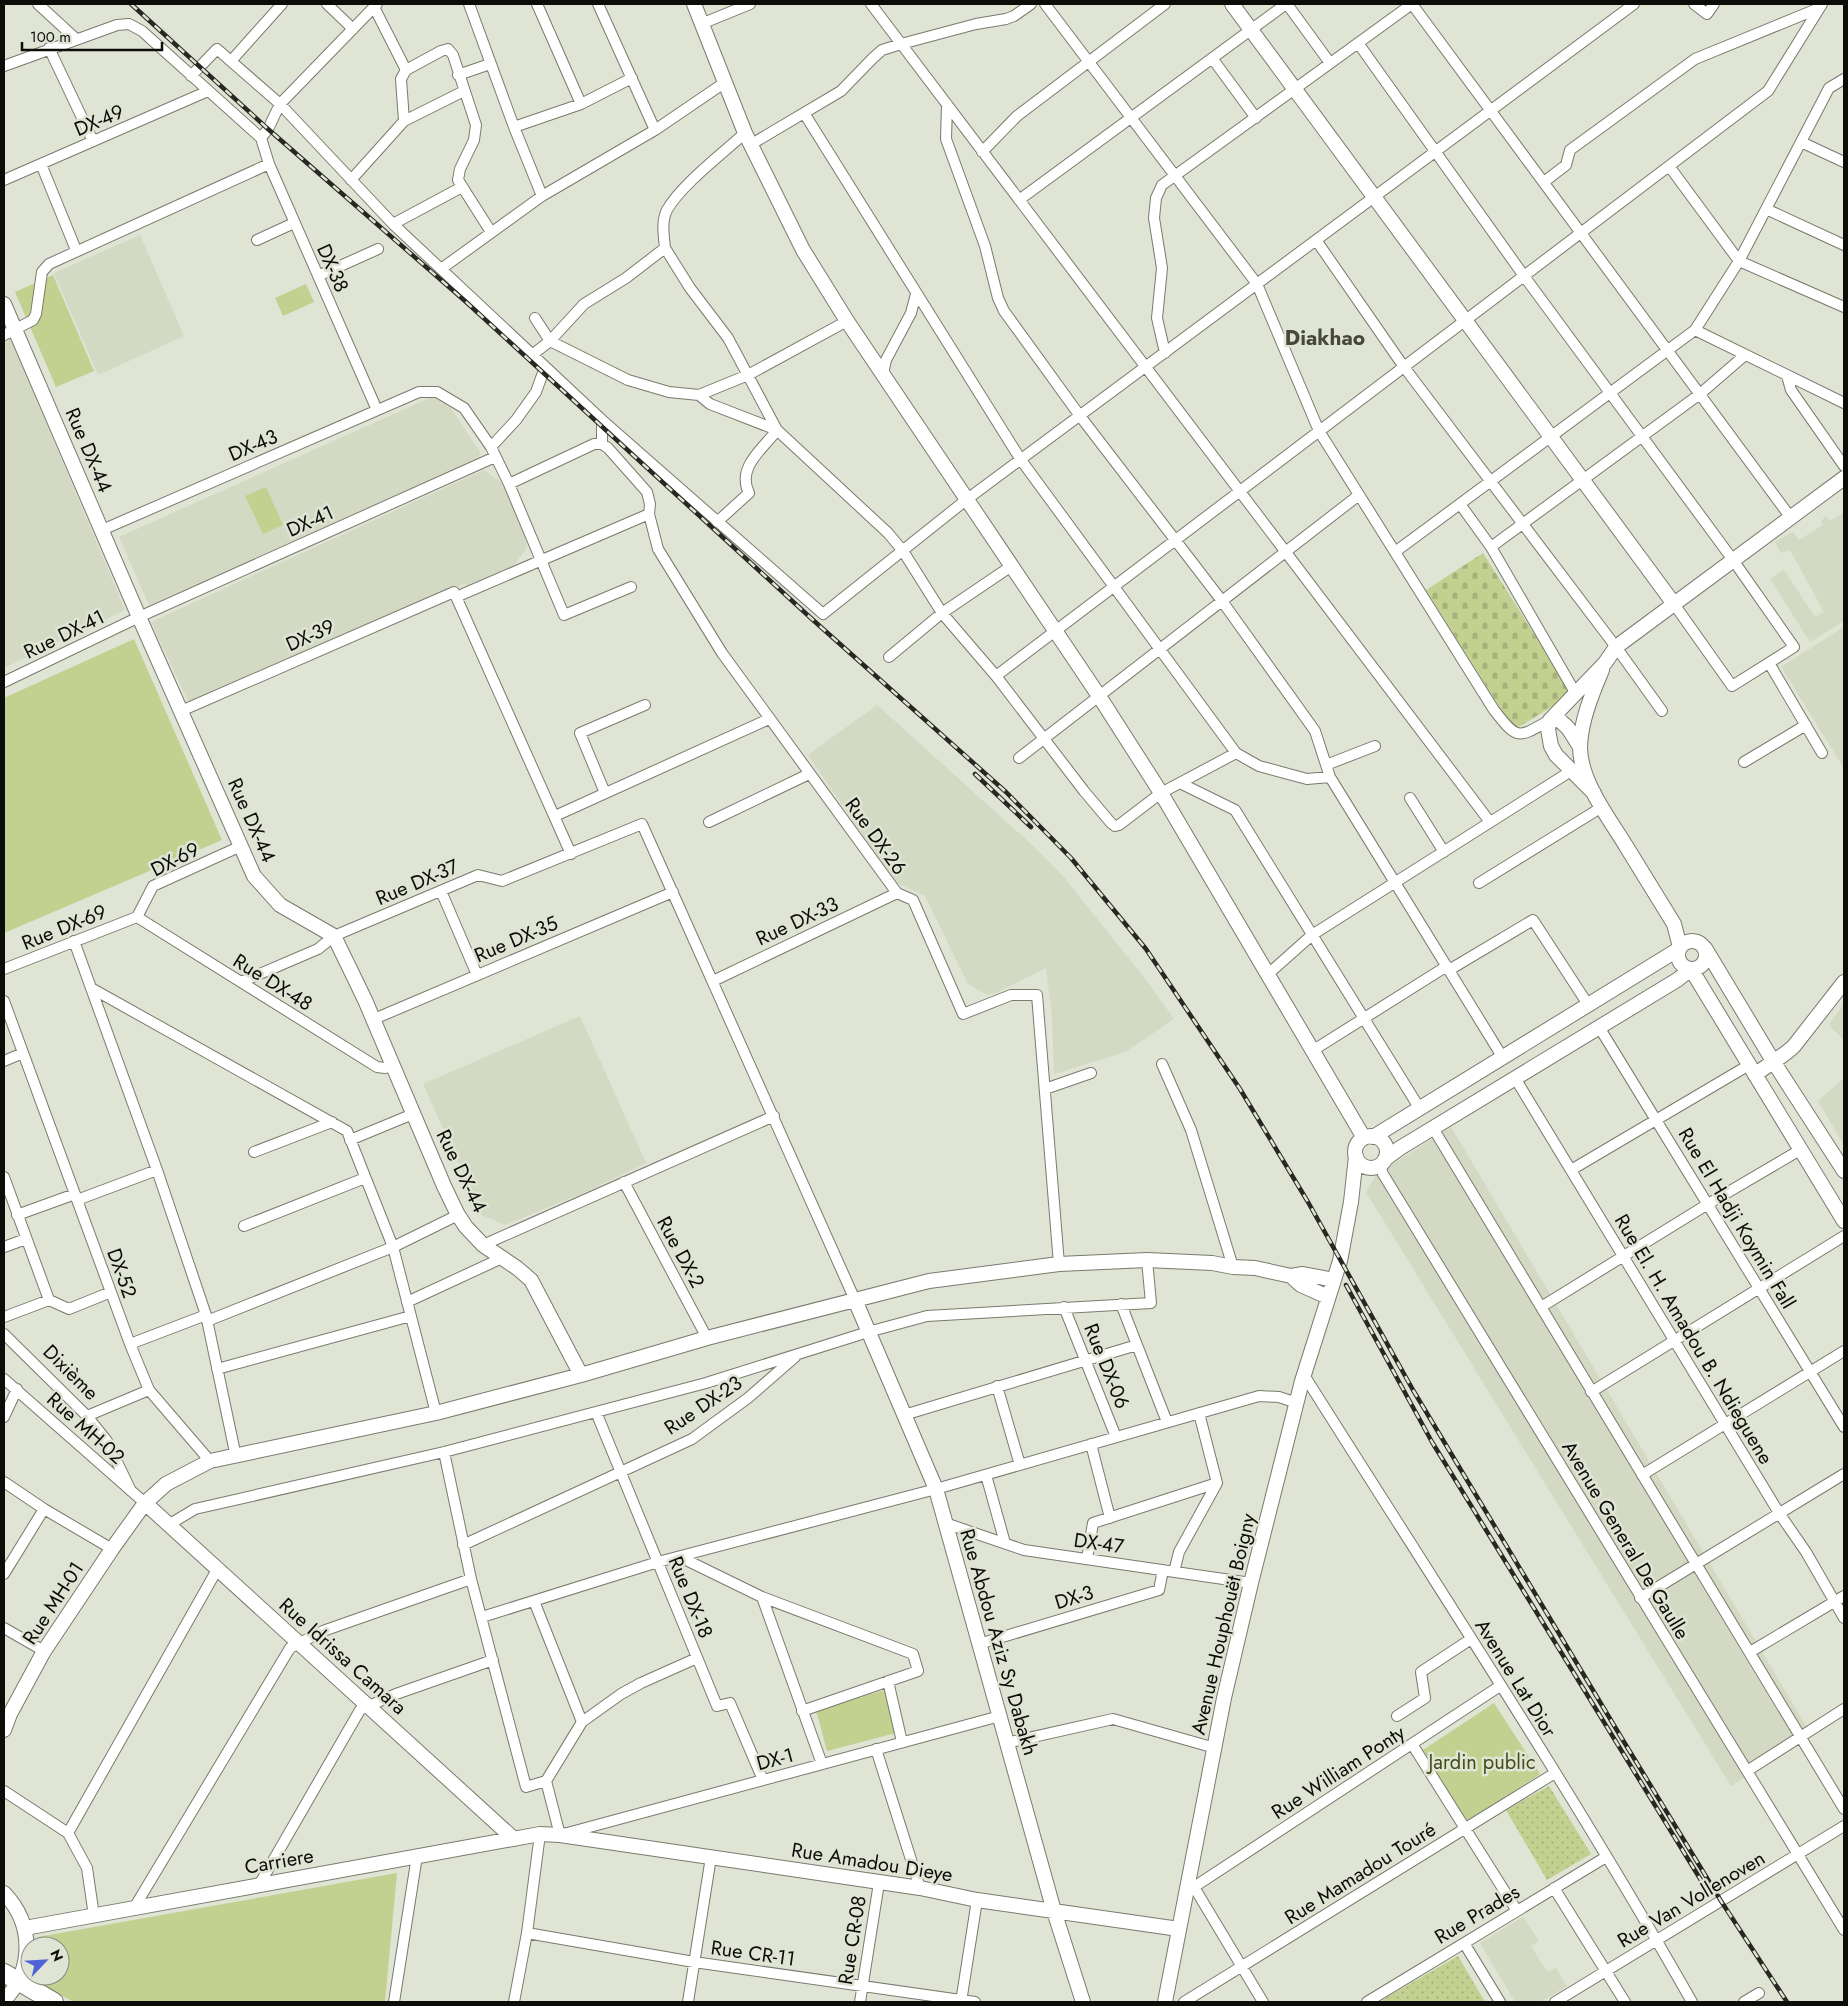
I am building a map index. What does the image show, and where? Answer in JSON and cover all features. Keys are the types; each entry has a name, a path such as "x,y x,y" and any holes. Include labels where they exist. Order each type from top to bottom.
{"highway":[{"path":"11,1977 54,2002"}],"street":[{"path":"38,4 76,39"},
{"path":"231,61 282,4"},
{"path":"327,4 353,29"},
{"path":"469,4 490,64 542,196"},
{"path":"537,4 581,104"},
{"path":"598,4 655,130"},
{"path":"694,4 748,139 803,250 847,321 884,374 1010,567 1099,696 1161,793 1312,1051 1369,1138 1382,1141 1385,1145 1387,1155 1351,1202"},
{"path":"701,24 750,4"},
{"path":"871,4 1490,822"},
{"path":"1031,4 1014,16 1006,19 976,24 882,50 841,91 804,113 748,139 687,186 666,211 663,230 665,248 690,288 728,338 777,430 888,534 902,551 942,613 996,676 1084,791 1115,826 1161,793 1236,753"},
{"path":"1045,4 1256,284 1319,431 1494,710 1507,727 1516,734 1524,734 1552,718 1605,663 1616,647 1844,478"},
{"path":"982,152 1017,116 1165,4"},
{"path":"1232,4 1674,604 1732,686 1794,647 1734,560 1609,393 1358,43"},
{"path":"1019,200 1287,4 1330,63"},
{"path":"1164,353 1157,318 1162,268 1154,218 1156,198 1162,185 1412,4 1792,518"},
{"path":"192,76 217,48 280,104 393,224 532,355 602,420 823,614 966,500 1634,4"},
{"path":"1694,4 1707,14 1714,4"},
{"path":"4,66 48,48 117,25 129,24 142,31 261,138 268,129 280,104 376,5 406,70"},
{"path":"1544,182 1566,165 1570,150 1696,59 1819,6"},
{"path":"996,676 1768,91 1819,6"},
{"path":"48,48 93,141"},
{"path":"404,120 402,79 406,70 441,51 448,50 452,55 476,125 474,140 460,169 458,180 491,232"},
{"path":"1212,58 1256,118"},
{"path":"458,75 490,64"},
{"path":"514,127 581,104 632,78"},
{"path":"1395,552 1695,330 1739,261 1829,88 1844,79"},
{"path":"441,269 542,196 655,130 724,83"},
{"path":"351,180 404,120 464,91"},
{"name":"DX-49","path":"4,180 208,92"},
{"path":"946,104 946,139 985,246 998,298 1012,323 1080,416 1222,601 1315,731 1330,777 1503,1058"},
{"path":"804,113 1021,460 1236,753 1258,766 1307,779 1330,777"},
{"name":"DX-38","path":"261,138 269,164 294,223 377,410"},
{"path":"1801,142 1844,162"},
{"path":"41,164 76,250"},
{"path":"9,332 33,320 36,314 42,272 49,264 76,250 269,164"},
{"path":"1669,166 1739,261 1844,307"},
{"path":"393,224 462,187"},
{"path":"1766,209 1844,245"},
{"path":"257,240 294,223"},
{"path":"1316,240 1404,367 1616,647 1662,711"},
{"path":"532,355 550,341 584,304 626,278 665,248"},
{"path":"318,276 378,249"},
{"path":"884,374 886,360 912,313 916,294"},
{"name":"Rue DX-44","path":"4,304 9,332 102,530 254,876 280,905 334,936 374,1019 413,1114 458,1215 483,1245 531,1280 581,1375"},
{"path":"536,318 550,341 628,380 668,392 699,395 748,375 847,321"},
{"path":"1695,330 1844,404"},
{"path":"1491,547 1700,394 1745,355"},
{"path":"545,366 536,392 516,420 492,447 495,457 509,484 564,615 631,587"},
{"path":"1787,376 1791,390 1844,466"},
{"name":"DX-43","path":"102,530 419,392 437,392 464,408 492,447"},
{"path":"699,395 710,404 777,430"},
{"path":"509,484 594,444 602,444 602,420"},
{"path":"717,522 749,493 746,479 748,465 777,430"},
{"name":"Rue DX-26","path":"602,444 608,448 647,492 654,539 666,563 722,653 896,893 913,900 963,1014 1011,995 1037,995 1045,1089"},
{"name":"DX-41","path":"139,617 495,457"},
{"path":"1019,758 1358,495"},
{"path":"1460,504 1491,547 1576,694"},
{"name":"DX-39","path":"181,711 455,594 542,560 649,514"},
{"path":"889,657 942,613 1010,567"},
{"path":"455,594 572,854"},
{"name":"Rue DX-41","path":"4,682 139,617"},
{"path":"1605,663 1587,711 1580,747 1583,764 1594,794 1674,924 1700,944 1844,1171"},
{"path":"1768,663 1822,753"},
{"path":"605,793 580,733 645,705"},
{"path":"1552,718 1568,728 1580,747"},
{"path":"1552,718 1548,737 1551,746 1571,771 1594,794"},
{"path":"555,816 769,719"},
{"path":"1744,762 1806,725"},
{"path":"1326,765 1375,746"},
{"path":"1267,976 1312,935 1571,771"},
{"path":"710,822 809,774"},
{"path":"1180,783 1235,810 1420,1109"},
{"path":"1410,798 1444,852"},
{"path":"1479,883 1602,807"},
{"name":"Rue DX-37","path":"241,982 318,949 334,936 478,875 502,882 642,824 673,892"},
{"name":"DX-69","path":"137,917 154,886 241,846"},
{"path":"441,891 477,975"},
{"path":"673,892 855,1300"},
{"name":"Rue DX-35","path":"374,1019 673,892"},
{"name":"Rue DX-33","path":"713,981 896,893"},
{"name":"Rue DX-69","path":"4,969 137,917"},
{"name":"Rue DX-48","path":"137,917 377,1067 385,1068 393,1065"},
{"path":"1312,1051 1363,1018 1533,920 1589,1006"},
{"path":"1674,924 1680,948 1678,957 1680,962 1690,969 1844,1221"},
{"path":"74,941 158,1170 206,1318 236,1457"},
{"path":"1688,941 1700,944 1705,961 1699,967 1690,969 1677,980 1433,1128 1379,1164 1360,1164 1356,1156 1357,1146 1369,1138 1589,1006 1688,941"},
{"path":"1571,1170 1656,1119 1777,1065 1844,982"},
{"path":"91,988 347,1131 393,1247 436,1413"},
{"name":"DX-52","path":"4,1001 130,1344 149,1390 210,1461"},
{"name":"Rue El Hadji Koymin Fall","path":"1599,1027 1844,1427"},
{"path":"4,1060 23,1054"},
{"path":"1162,1064 1191,1130 1233,1267"},
{"path":"1059,1264 1045,1089 1091,1073"},
{"name":"Rue El. H. Amadou B. Ndieguene","path":"1515,1078 1779,1513 1806,1552 1844,1618"},
{"path":"350,1140 413,1114"},
{"path":"483,1245 774,1116"},
{"path":"254,1152 332,1122"},
{"path":"1433,1128 1844,1809"},
{"path":"1541,1307 1708,1204 1800,1150"},
{"name":"Avenue Houphouët Boigny","path":"1165,2002 1178,1929 1191,1886 1224,1698 1304,1375 1340,1261 1351,1202 1356,1156"},
{"name":"Avenue General De Gaulle","path":"1379,1164 1383,1174 1640,1598 1844,1930"},
{"path":"17,1215 158,1170"},
{"path":"4,1177 49,1300"},
{"path":"244,1226 365,1178"},
{"name":"Rue DX-2","path":"624,1182 707,1338"},
{"path":"130,1344 206,1318 393,1247 458,1215"},
{"path":"1592,1392 1844,1236"},
{"path":"4,1247 26,1239"},
{"path":"407,1302 502,1258"},
{"path":"170,1524 195,1509 444,1452 706,1383 868,1332 927,1316 1152,1303 1148,1260"},
{"path":"145,1504 166,1484 210,1461 436,1413 581,1375 707,1338 928,1281 1059,1264 1148,1260 1212,1263 1233,1267 1255,1268 1291,1276 1303,1274 1334,1280"},
{"path":"1291,1276 1301,1285 1328,1297"},
{"path":"4,1317 49,1300 69,1309 111,1292"},
{"name":"Rue Abdou Aziz Sy Dabakh","path":"855,1300 936,1489 1054,1911 1084,2002"},
{"path":"1121,1304 1167,1422"},
{"name":"Rue DX-06","path":"1064,1307 1116,1437"},
{"path":"217,1369 411,1316"},
{"name":"Dixième","path":"4,1334 87,1416 107,1441 131,1491"},
{"path":"904,1415 1085,1359 1137,1345"},
{"path":"1642,1475 1844,1351"},
{"name":"Rue DX-23","path":"463,1545 692,1439 748,1398 798,1355"},
{"name":"Avenue Lat Dior","path":"1304,1375 1555,1773 1657,1940 1692,2002"},
{"name":"Rue MH-02","path":"4,1378 145,1504"},
{"path":"997,1386 1020,1465"},
{"path":"4,1417 17,1389"},
{"path":"87,1416 149,1390"},
{"path":"482,1617 658,1562 936,1489 1259,1396 1279,1397 1297,1403"},
{"name":"Rue DX-18","path":"596,1412 717,1706 730,1703 762,1780"},
{"path":"1169,1571 1216,1483 1199,1413"},
{"path":"1091,1444 1110,1518"},
{"path":"444,1452 471,1579 494,1660 526,1787 546,1781 582,1722 628,1690 697,1658"},
{"path":"1640,1598 1844,1474"},
{"path":"986,1475 1005,1543"},
{"path":"4,1482 44,1509 112,1549"},
{"path":"1087,1559 1093,1523 1216,1483"},
{"name":"Rue Idrissa Camara","path":"145,1504 170,1524 298,1644 514,1839"},
{"name":"Rue MH-01","path":"4,1730 7,1712 44,1651 112,1549 145,1504"},
{"path":"4,1574 44,1509"},
{"name":"DX-47","path":"946,1523 1024,1550 1251,1583"},
{"path":"680,1557 762,1597 913,1654 918,1671 802,1711"},
{"path":"68,1833 218,1568"},
{"name":"DX-3","path":"979,1644 1159,1590 1169,1571"},
{"path":"134,1908 290,1648 323,1631 471,1579"},
{"path":"1750,1652 1844,1596"},
{"path":"762,1597 822,1764"},
{"path":"534,1601 582,1722"},
{"path":"4,1628 44,1651"},
{"path":"1397,1716 1425,1698 1421,1672 1471,1639"},
{"path":"259,1885 360,1710 396,1694 494,1660"},
{"path":"888,1681 902,1742"},
{"name":"Rue William Ponty","path":"1191,1886 1500,1686"},
{"path":"1747,1771 1844,1709"},
{"name":"DX-1","path":"560,1835 1000,1716"},
{"path":"1006,1743 1113,1718 1215,1748"},
{"path":"1412,1744 1517,1911"},
{"path":"876,1749 920,1888"},
{"name":"Rue Mamadou Touré","path":"1184,2002 1555,1773"},
{"path":"546,1781 560,1835"},
{"path":"4,1791 68,1833 87,1868 94,1916"},
{"name":"Rue Van Vollenoven","path":"1555,2002 1844,1826"},
{"path":"514,2002 527,1933 540,1834"},
{"name":"Carriere","path":"25,1928 540,1834 560,1835"},
{"name":"Rue Amadou Dieye","path":"560,1835 920,1888 977,1900 1178,1929"},
{"path":"394,2002 417,1856"},
{"path":"688,2002 711,1857"},
{"name":"Rue Prades","path":"1371,2001 1606,1857"},
{"name":"Rue CR-08","path":"860,2002 879,1883"},
{"path":"1191,1886 1263,2002"},
{"path":"1554,1888 1624,2002"},
{"path":"4,1893 19,1914 25,1928 27,1955 11,1977 4,2000"},
{"path":"961,2001 977,1900"},
{"name":"Rue CR-11","path":"527,1933 694,1962 974,2002"},
{"path":"1464,1943 1500,2002"},
{"path":"1744,2002 1759,1993"}],"shaded area":[{"path":"140,235 184,336 98,375 54,273"},
{"path":"10,337 125,610 4,668 4,340"},
{"path":"432,397 451,408 480,452 479,458 149,605 119,537"},
{"path":"484,470 505,485 524,527 527,547 509,573 475,587 464,584 188,701 151,622"},
{"path":"1844,513 1844,621 1810,642 1770,579 1784,570 1815,617 1824,612 1790,550 1781,553 1775,542 1793,532 1799,540 1823,525 1821,521 1826,516 1829,521"},
{"path":"1844,627 1844,768 1781,667"},
{"path":"877,705 1030,843 1063,876 1146,980 1174,1019 1125,1052 1054,1074 1052,1017 1046,968 998,992 987,995 968,984 925,896 895,882 808,755"},
{"path":"1844,1003 1844,1040 1829,1025"},
{"path":"580,1016 646,1163 588,1191 505,1225 482,1215 423,1084"},
{"path":"1844,1078 1844,1145 1818,1101"},
{"path":"1451,1127 1812,1736 1731,1786 1366,1192 1377,1174"},
{"path":"1523,1917 1539,1941 1531,1946 1547,1972 1556,1968 1567,1986 1541,2002 1515,2002 1480,1943"}],"green space":[{"path":"53,275 94,371 56,387 15,292"},
{"path":"306,284 314,302 283,316 275,298"},
{"path":"266,487 283,525 263,534 245,496"},
{"path":"1483,553 1572,694 1514,730 1426,590"},
{"path":"134,639 222,840 4,933 4,698"},
{"path":"885,1690 896,1733 827,1751 816,1710"},
{"name":"Jardin public","path":"1494,1703 1540,1774 1467,1822 1423,1750"},
{"path":"1549,1786 1591,1854 1547,1880 1506,1810"},
{"path":"397,1873 385,2002 74,2002 43,1986 70,1986 70,1936 44,1936"},
{"path":"1458,1956 1485,2002 1384,2002 1382,2000"}],"railway":[{"path":"131,4 268,129 465,301 813,620 1006,792 1071,858 1146,949 1240,1089 1308,1202 1413,1390 1721,1901 1787,2002"},
{"path":"975,774 1031,827"},
{"path":"1346,1285 1432,1442 1707,1890"}],"district":[{"name":"Diakhao","path":"1325,338"}]}
